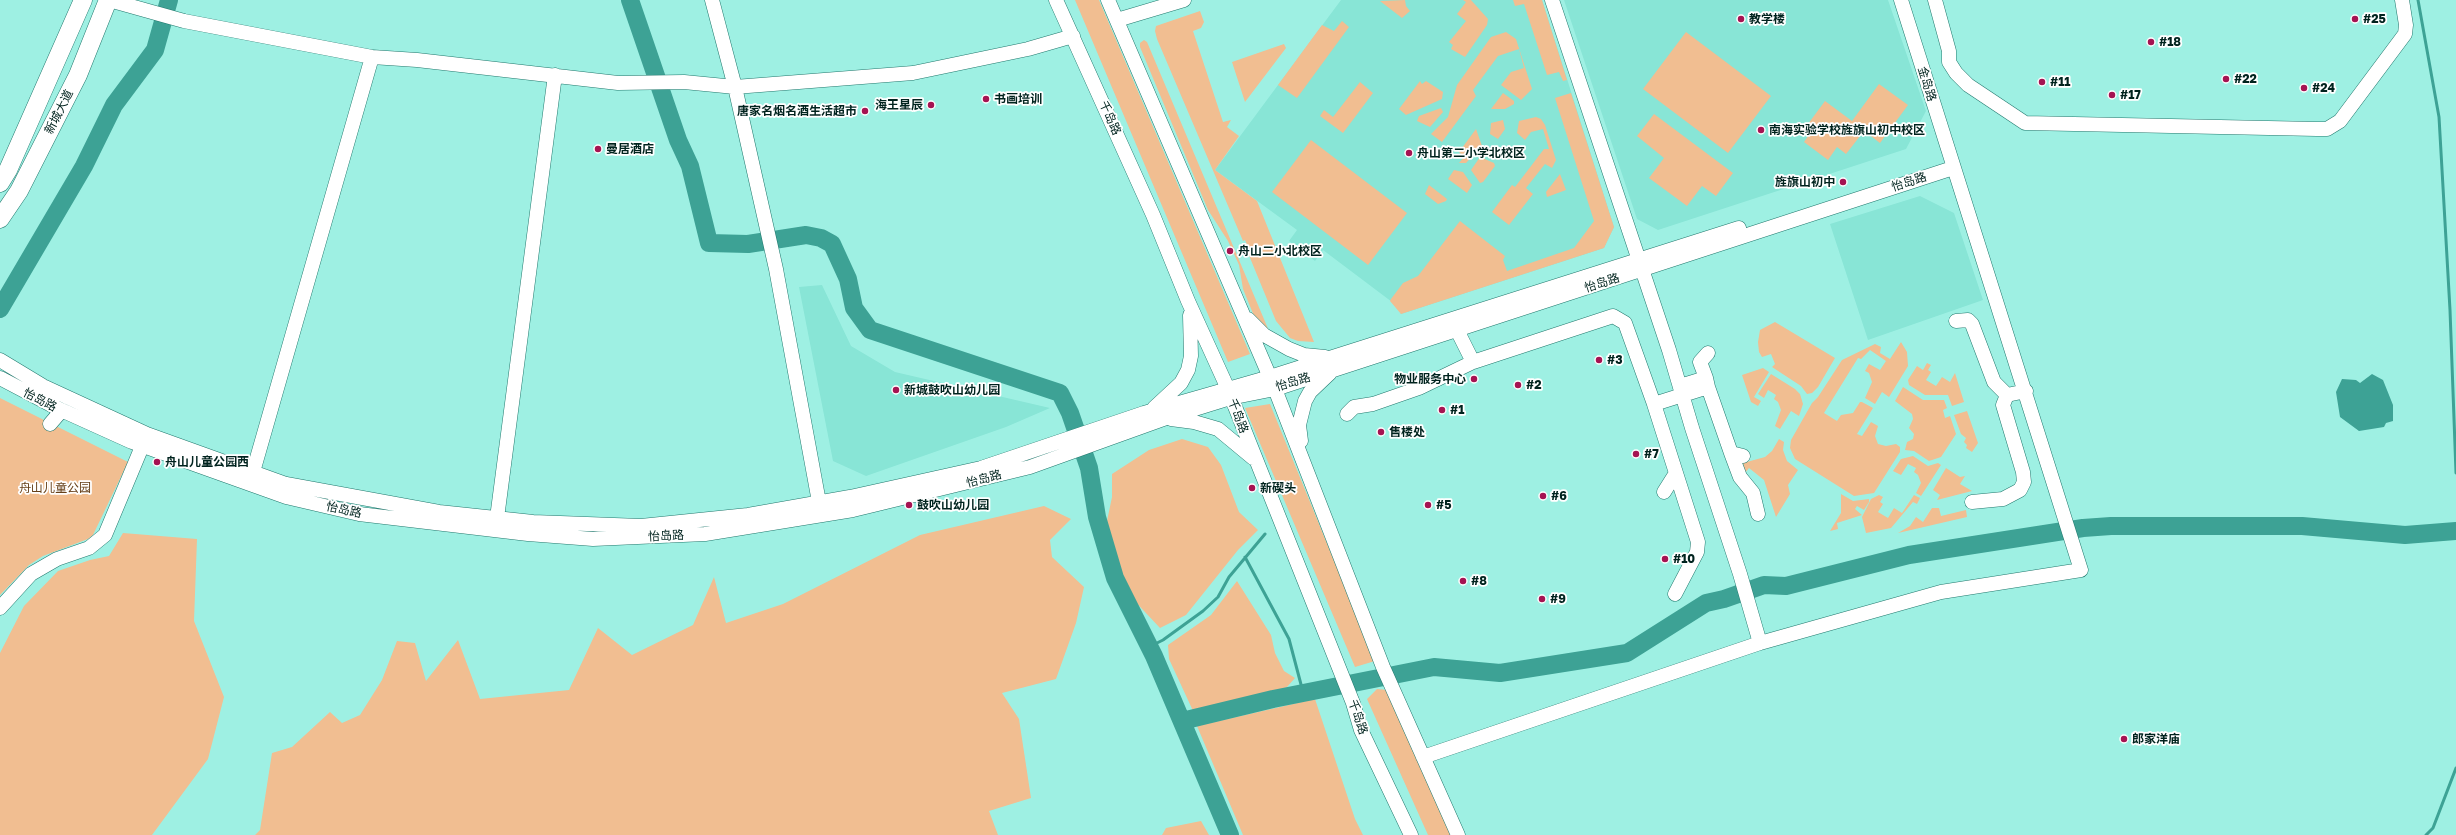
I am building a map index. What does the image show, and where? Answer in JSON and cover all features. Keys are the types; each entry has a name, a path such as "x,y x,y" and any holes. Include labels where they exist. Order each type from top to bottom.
{"main road":[{"name":"新城大道","path":"0,183 8,170 83,0"},
{"name":"新城大道","path":"0,219 19,191 78,75 108,0"}],"street":[{"path":"108,0 139,10 184,21 372,57 555,75 618,83 684,82 735,87 913,74 1028,49 1073,36"},
{"path":"712,0 735,87 761,208 776,269 819,502"},
{"name":"千岛路","path":"1056,0 1153,215 1188,301 1229,393 1353,703 1361,730 1411,835"},
{"path":"1108,0 1272,383 1383,667 1458,835"},
{"path":"1117,20 1184,0"},
{"path":"1424,757 1760,643 1740,574 1681,390 1552,0"},
{"name":"金岛路","path":"1760,643 1941,592 2082,570 2026,391 1952,164 1902,0"},
{"path":"1935,0 1949,51 1949,62 1956,73 1968,85 2025,123 2317,129 2327,129 2340,121 2405,34 2406,25 2402,0"},
{"path":"253,472 372,57"},
{"path":"497,518 555,75"},
{"path":"1302,460 1299,425 1305,401 1310,392 1334,363 1952,164"},
{"name":"怡岛路","path":"0,378 62,410 145,440 286,497 359,514 528,534 593,539 705,534 783,523 945,489 1030,467 1065,454 1106,433 1165,419 1229,393 1272,383 1334,363 1457,330 1640,265"},
{"path":"0,360 43,386 145,440 253,472 286,484 365,500 439,512 533,522 641,526 748,515 819,502 981,468 1055,443 1106,433 1159,405 1181,383 1188,370 1192,345 1188,301"},
{"path":"1242,312 1264,335 1289,349 1304,355 1334,363"},
{"path":"1347,414 1354,407 1374,404 1419,388 1473,362 1614,316 1625,323 1654,404 1698,542 1697,552 1675,594"},
{"path":"1956,321 1968,320 1972,324 1994,382 2007,395"},
{"path":"1457,330 1473,362"},
{"path":"1708,353 1700,362 1707,383 1737,454 1740,477 1753,493 1758,514"},
{"path":"1654,404 1681,390 1707,383"},
{"path":"2007,395 2026,391"},
{"path":"1144,413 1229,393"},
{"path":"1972,502 2003,499 2020,490 2024,482 2023,472 2003,406 2007,395"},
{"path":"50,424 62,410"},
{"path":"1165,419 1178,419 1218,429 1255,459"},
{"path":"0,608 31,574 56,559 89,548 106,535 145,440"},
{"path":"1664,492 1676,473"}],"shaded area":[{"name":"舟山第二小学北校区","path":"1341,0 1542,0 1614,227 1604,248 1401,314 1396,305 1323,250 1315,261 1289,241 1297,230 1215,170"},
{"name":"南海实验学校旌旗山初中校区","path":"1564,0 1888,0 1926,111 1906,149 1658,230 1637,219"},
{"path":"1920,196 1954,213 1983,300 1868,340 1830,224"},
{"name":"新城鼓吹山幼儿园","path":"822,285 851,346 895,372 1050,408 1006,427 866,476 833,461 799,287"},
{"path":"2372,374 2383,380 2393,405 2393,421 2386,423 2384,427 2359,431 2340,417 2336,392 2342,379 2356,380 2360,383"}],"green space":[{"path":"1075,0 1099,0 1250,354 1228,362"},
{"path":"1405,0 1406,6 1410,11 1402,18 1380,1"},
{"path":"1463,0 1471,0 1488,19 1487,25 1465,57 1451,49 1453,45 1449,42 1466,21 1457,14 1466,2"},
{"path":"1513,0 1542,0 1567,80 1563,81 1559,72 1547,75 1524,4 1515,6"},
{"path":"1200,11 1204,22 1201,28 1193,31 1223,122 1231,120 1227,127 1239,136 1215,170 1257,201 1314,342 1298,341 1290,338 1276,321 1248,253 1250,252 1245,240 1243,241 1157,39 1155,31 1156,26"},
{"path":"1342,21 1349,27 1297,98 1278,85 1322,25 1334,31"},
{"path":"1506,32 1516,39 1532,89 1521,100 1501,85 1511,72 1524,68 1519,49 1498,56 1473,90 1476,96 1442,142 1431,134 1448,117 1457,85 1491,37"},
{"path":"1686,32 1771,96 1728,153 1643,89"},
{"path":"1144,40 1147,42 1269,331 1254,316 1243,289 1239,265 1228,241 1208,210 1140,47 1140,43"},
{"path":"1284,44 1286,48 1245,102 1232,62"},
{"path":"1420,81 1422,84 1426,81 1443,92 1442,99 1406,115 1399,109"},
{"path":"1360,82 1373,93 1343,133 1320,116 1324,110 1333,117"},
{"path":"1879,84 1908,105 1880,143 1864,131 1846,154 1837,147 1828,160 1804,142 1813,129 1808,124 1825,101 1852,121"},
{"path":"1503,93 1514,101 1514,104 1505,109 1491,109"},
{"path":"1571,93 1614,227 1604,248 1401,314 1390,301 1391,299 1403,283 1418,276 1460,221 1505,256 1503,260 1507,271 1574,248 1594,221 1555,98"},
{"path":"1441,108 1443,112 1430,127 1417,121 1419,116"},
{"path":"1654,114 1733,173 1716,196 1702,186 1687,206 1649,178 1664,158 1637,136"},
{"path":"1536,117 1541,119 1545,125 1556,160 1552,168 1545,164 1526,188 1533,194 1509,225 1492,212 1512,185 1515,187 1544,149 1549,149 1543,129 1531,132 1525,140 1517,133 1519,121"},
{"path":"1503,120 1505,129 1498,139 1490,134 1491,123"},
{"path":"1476,129 1482,146 1466,163 1459,163 1464,157 1459,152"},
{"path":"1311,140 1407,213 1368,265 1272,192"},
{"path":"1480,157 1494,163 1495,166 1483,182 1480,183 1471,170"},
{"path":"1454,170 1463,172 1472,185 1467,193 1448,179"},
{"path":"1560,174 1566,190 1547,197 1546,192"},
{"path":"1429,185 1447,199 1446,201 1438,204 1425,194"},
{"path":"1775,322 1835,358 1818,387 1812,393 1807,394 1801,386 1772,367 1775,364 1771,354 1762,357 1759,352 1758,342 1760,330"},
{"path":"1901,342 1907,352 1908,366 1889,397 1882,392 1875,404 1865,398 1872,382 1869,373 1865,371 1869,364 1880,370 1886,361 1870,350 1861,359 1858,358 1824,413 1837,421 1841,415 1853,413 1860,402 1862,402 1873,408 1857,434 1862,436 1871,422 1878,426 1875,436 1878,444 1886,446 1896,444 1900,447 1900,452 1874,493 1854,496 1795,459 1790,448 1791,440 1812,403 1818,397 1842,360 1875,344 1881,347 1880,353 1890,359"},
{"path":"1927,363 1931,365 1928,370 1931,372 1926,380 1936,386 1942,377 1950,382 1955,373 1964,402 1952,406 1948,395 1925,395 1909,385 1908,380 1917,366 1923,370"},
{"path":"1763,368 1769,372 1754,397 1761,401 1758,406 1751,402 1742,375"},
{"path":"1771,374 1795,389 1800,394 1803,404 1799,416 1791,411 1780,429 1775,426 1781,410 1778,402 1774,399 1776,395 1768,390 1764,398 1758,394"},
{"path":"1903,387 1923,400 1944,400 1947,408 1943,410 1945,418 1950,416 1956,434 1941,457 1929,461 1914,451 1905,450 1907,442 1913,439 1914,434 1909,428 1913,419 1912,414 1895,401"},
{"name":"舟山儿童公园","path":"0,398 128,462 93,535 88,539 43,556 29,565 0,595"},
{"path":"1270,404 1375,661 1355,667 1245,408"},
{"path":"1967,411 1978,443 1972,452 1966,448 1967,445 1964,442 1966,438 1961,434 1954,415"},
{"path":"1182,439 1208,447 1221,465 1239,512 1258,530 1238,550 1186,615 1160,628 1129,595 1113,556 1107,521 1112,497 1112,474 1149,450"},
{"path":"1779,439 1784,442 1783,450 1787,461 1798,470 1788,485 1790,494 1776,517 1764,480 1749,468 1745,473 1743,463 1765,457 1772,451"},
{"path":"1913,456 1928,466 1938,463 1941,465 1921,496 1916,493 1921,483 1918,475 1914,472 1916,468 1908,464 1901,475 1893,471 1901,459"},
{"path":"1946,468 1960,477 1965,476 1960,484 1972,491 1937,500 1940,495 1933,490"},
{"path":"1841,494 1853,501 1869,499 1869,502 1864,510 1857,506 1855,509 1862,515 1837,523 1838,529 1830,531 1841,513"},
{"path":"1879,495 1883,497 1880,502 1883,504 1878,512 1888,518 1894,508 1902,513 1914,495 1920,498 1917,504 1913,502 1891,528 1866,533 1862,517 1871,499"},
{"path":"1044,506 1071,519 1050,540 1052,557 1084,587 1076,623 1056,679 1002,693 1019,719 1031,798 989,811 998,835 255,835 260,830 272,753 292,747 330,712 342,723 360,715 382,680 397,641 415,643 426,681 458,640 480,699 569,690 598,628 632,655 693,625 714,577 726,623 783,604 920,535"},
{"path":"1932,508 1939,508 1941,516 1966,510 1967,517 1898,533 1910,526 1916,517 1923,522"},
{"path":"123,533 197,539 194,621 224,697 208,759 152,835 0,835 0,653 24,606 58,571 90,560 109,556"},
{"path":"1237,581 1271,635 1275,653 1284,671 1295,678 1287,687 1277,691 1194,713 1169,659 1168,645 1211,615"},
{"path":"1377,689 1388,690 1451,835 1428,835 1367,699"},
{"path":"1315,699 1355,819 1363,835 1243,835 1197,726"},
{"path":"1201,821 1209,835 1162,835 1166,828"}],"waterway":[{"path":"0,309 84,166 114,105 155,50 169,0"},
{"path":"630,0 678,140 690,166 709,243 748,244 806,235 821,238 832,244 848,279 854,308 870,330 1060,393 1070,413 1089,468 1097,517 1115,578 1154,656 1230,835"},
{"path":"2418,0 2439,117 2450,310 2456,473"},
{"path":"1182,721 1273,699 1434,667 1500,673 1627,653 1706,603 1724,599 1764,585 1786,586 1909,555 2083,528 2111,526 2302,526 2405,535 2456,531"},
{"path":"1149,647 1163,640 1203,611 1218,597 1229,577 1265,534"},
{"path":"1245,557 1289,639 1303,692"},
{"path":"2426,835 2433,828 2456,768"}],"place":[{"name":"教学楼","path":"1741,19"},
{"name":"#25","path":"2355,19"},
{"name":"#18","path":"2151,42"},
{"name":"#22","path":"2226,79"},
{"name":"#11","path":"2042,82"},
{"name":"#24","path":"2304,88"},
{"name":"#17","path":"2112,95"},
{"name":"书画培训","path":"986,99"},
{"name":"海王星辰","path":"931,105"},
{"name":"唐家名烟名酒生活超市","path":"865,111"},
{"name":"南海实验学校旌旗山初中校区","path":"1761,130"},
{"name":"曼居酒店","path":"598,149"},
{"name":"舟山第二小学北校区","path":"1409,153"},
{"name":"旌旗山初中","path":"1843,182"},
{"name":"舟山二小北校区","path":"1230,251"},
{"name":"#3","path":"1599,360"},
{"name":"物业服务中心","path":"1474,379"},
{"name":"#2","path":"1518,385"},
{"name":"新城鼓吹山幼儿园","path":"896,390"},
{"name":"#1","path":"1442,410"},
{"name":"售楼处","path":"1381,432"},
{"name":"#7","path":"1636,454"},
{"name":"舟山儿童公园西","path":"157,462"},
{"name":"新碶头","path":"1252,488"},
{"name":"#6","path":"1543,496"},
{"name":"鼓吹山幼儿园","path":"909,505"},
{"name":"#5","path":"1428,505"},
{"name":"#10","path":"1665,559"},
{"name":"#8","path":"1463,581"},
{"name":"#9","path":"1542,599"},
{"name":"郎家洋庙","path":"2124,739"}]}
